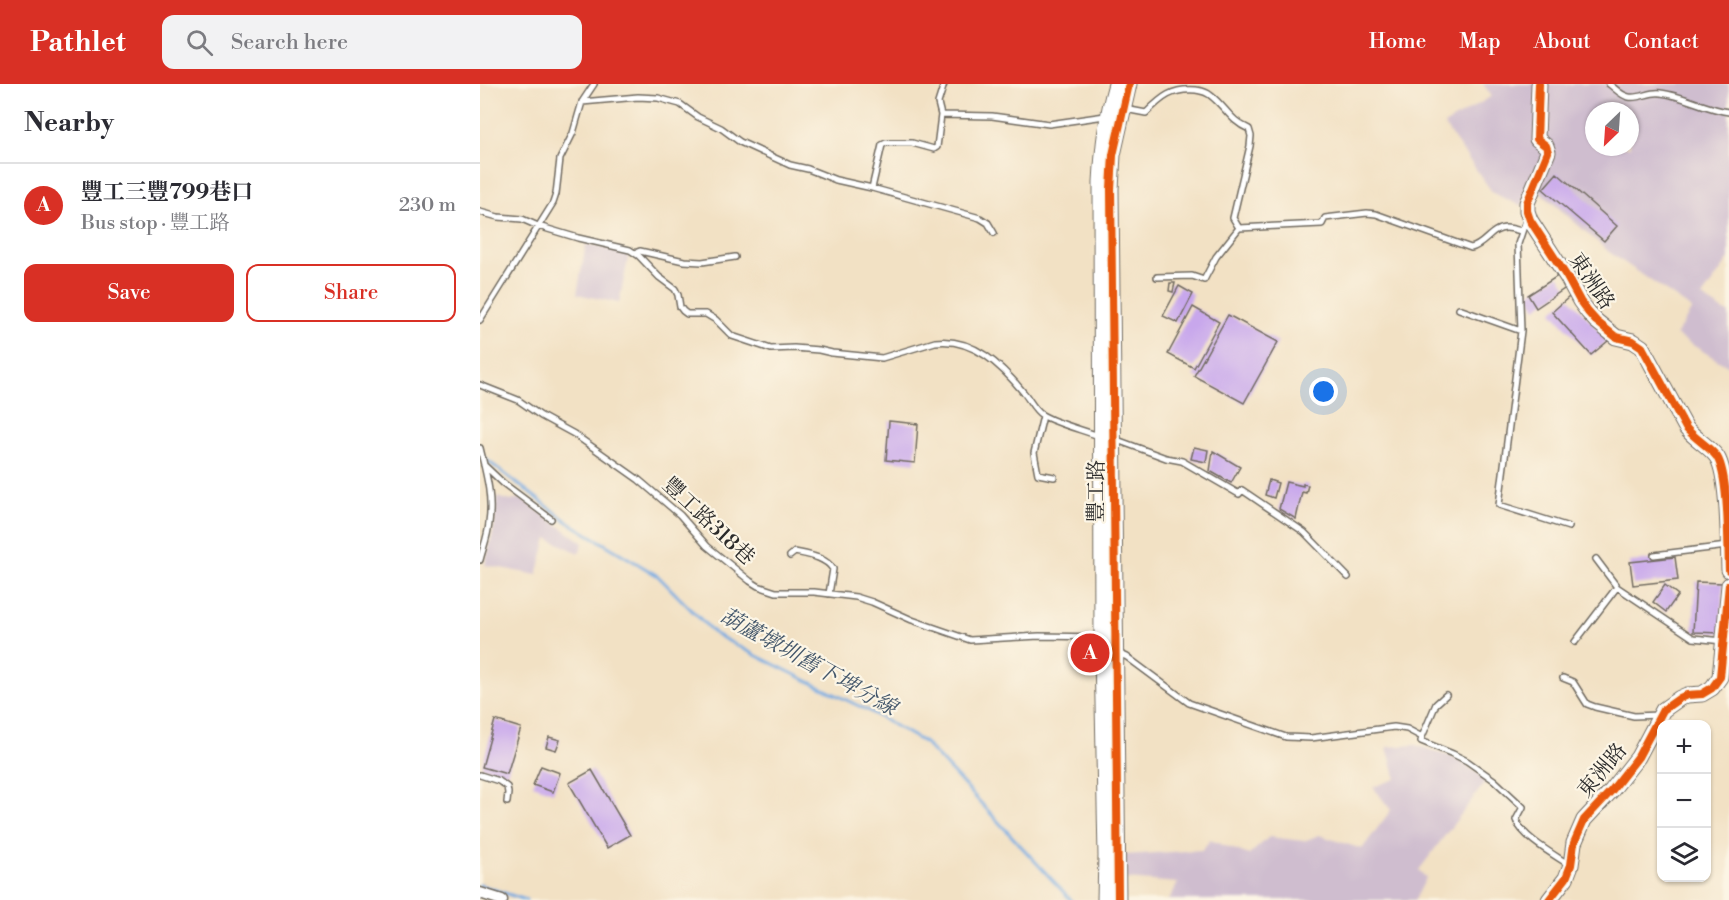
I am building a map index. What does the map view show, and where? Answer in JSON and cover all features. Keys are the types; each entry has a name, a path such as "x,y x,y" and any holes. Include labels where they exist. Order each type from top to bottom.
{"street":[{"name":"豐工路","path":"1105,900 1108,644 1107,437 1101,182 1103,145 1116,84"},
{"name":"豐工路","path":"1107,437 1113,154 1129,84"},
{"path":"1528,216 1527,203 1548,152 1546,146 1537,139 1539,84"},
{"name":"東洲路","path":"1528,216 1584,306 1596,321 1616,337 1633,341 1642,347 1686,429 1718,459 1724,478 1729,570"},
{"name":"東洲路","path":"1549,900 1566,878 1571,865 1574,843 1584,820 1638,757 1663,710 1674,701 1687,695 1702,694 1712,688 1720,677 1729,585"},
{"name":"豐工路","path":"1108,644 1118,900"},
{"path":"480,893 502,900"}],"lane":[{"path":"480,320 554,199 560,159 573,133 582,102 594,84"},
{"path":"872,188 882,145 912,143 937,147 941,115 938,103 944,84"},
{"path":"1609,84 1629,97 1651,92 1664,93 1711,109 1729,112"},
{"path":"941,115 992,116 1049,124 1108,115 1123,108 1146,113 1160,99 1172,92 1204,91 1238,124 1249,129 1251,136 1233,218 1239,228"},
{"path":"582,102 638,97 658,98 680,104 740,142 790,165 836,180 980,218 994,233"},
{"path":"480,212 498,217 522,219 538,226 624,248 635,253 675,289 680,307 687,314 706,314 737,338 771,349 819,350 878,358 944,341 963,344 980,351 1011,378 1043,416 1166,458 1182,461 1239,494 1242,490 1304,532 1347,577"},
{"path":"1157,277 1192,276 1204,280 1216,257 1239,228 1322,224 1325,218 1367,213 1376,214 1471,248 1477,246 1496,230 1504,228 1521,231"},
{"path":"1528,216 1518,244 1521,331 1499,505 1569,527"},
{"path":"635,253 640,251 684,261 702,262 735,257"},
{"path":"1459,309 1521,331"},
{"name":"豐工路318巷","path":"480,385 518,400 573,434 639,480 680,515 707,546 758,586 776,592 814,592 856,597 970,640 1039,636 1108,644"},
{"path":"1043,416 1034,453 1038,474 1054,477"},
{"path":"480,448 489,489 490,513 480,560"},
{"path":"482,464 550,519"},
{"path":"1654,555 1728,546"},
{"path":"790,556 795,552 821,559 830,564 833,569 829,594"},
{"path":"1596,559 1617,587 1693,638 1725,641"},
{"path":"1575,642 1617,587"},
{"path":"1108,644 1189,702 1286,737 1311,738 1394,727 1407,729 1422,737"},
{"path":"1563,678 1573,682 1587,704 1634,716 1660,715"},
{"path":"1446,695 1436,705 1421,741 1461,757 1494,780 1523,807 1516,820 1518,826 1548,852 1571,865"},
{"path":"480,775 507,787 507,802"}],"shaded area":[{"path":"1483,84 1729,84 1729,259 1702,297 1729,314 1729,367 1676,335 1692,309 1609,252 1532,185 1521,206 1493,193 1444,125 1492,96"},
{"path":"586,244 629,254 619,303 577,294"},
{"path":"497,497 511,501 520,498 583,543 579,553 547,538 537,575 485,565 494,528"},
{"path":"1416,745 1455,758 1486,781 1419,870 1426,878 1415,900 1169,900 1178,883 1125,879 1125,855 1202,850 1210,840 1249,855 1269,837 1304,841 1319,835 1362,849 1391,810 1373,787 1396,779 1387,747"}],"building":[{"path":"1557,173 1617,226 1604,241 1543,189"},
{"path":"1559,275 1567,287 1536,308 1528,295"},
{"path":"1170,283 1175,283 1173,292 1169,291"},
{"path":"1179,286 1193,294 1178,323 1163,316"},
{"path":"1569,297 1608,341 1591,355 1552,312"},
{"path":"1193,307 1219,322 1194,368 1168,354"},
{"path":"1228,315 1278,342 1244,403 1194,376"},
{"path":"889,421 918,424 915,463 886,460"},
{"path":"1194,447 1208,450 1206,462 1191,459"},
{"path":"1213,451 1240,467 1231,483 1210,471"},
{"path":"1269,480 1278,483 1274,498 1265,495"},
{"path":"1286,482 1308,485 1306,493 1302,492 1296,519 1279,509"},
{"path":"1675,557 1678,580 1633,585 1630,562"},
{"path":"1696,582 1723,583 1721,633 1693,632"},
{"path":"1665,585 1678,595 1666,612 1653,602"},
{"path":"495,720 521,728 507,774 482,767"},
{"path":"549,737 560,740 556,750 546,747"},
{"path":"541,766 560,773 553,792 533,785"},
{"path":"592,770 630,835 607,848 569,783"}],"waterway":[{"name":"葫蘆墩圳舊下埤分線","path":"484,458 568,522 658,576 715,634 869,711 925,743 1071,900"},
{"path":"480,885 526,900"}],"cycle path":[{"path":"1118,900 1111,189 1113,155 1129,84"},
{"path":"1539,84 1537,139 1546,146 1548,152 1527,203 1530,220 1588,312 1616,337 1633,341 1642,347 1686,428 1717,457 1721,466 1726,495 1729,570"},
{"path":"1549,900 1566,878 1571,865 1574,843 1584,820 1638,757 1663,710 1687,695 1702,694 1712,688 1720,677 1729,585"}],"place":[{"name":"豐工三豐799巷口","path":"1090,653"}]}
